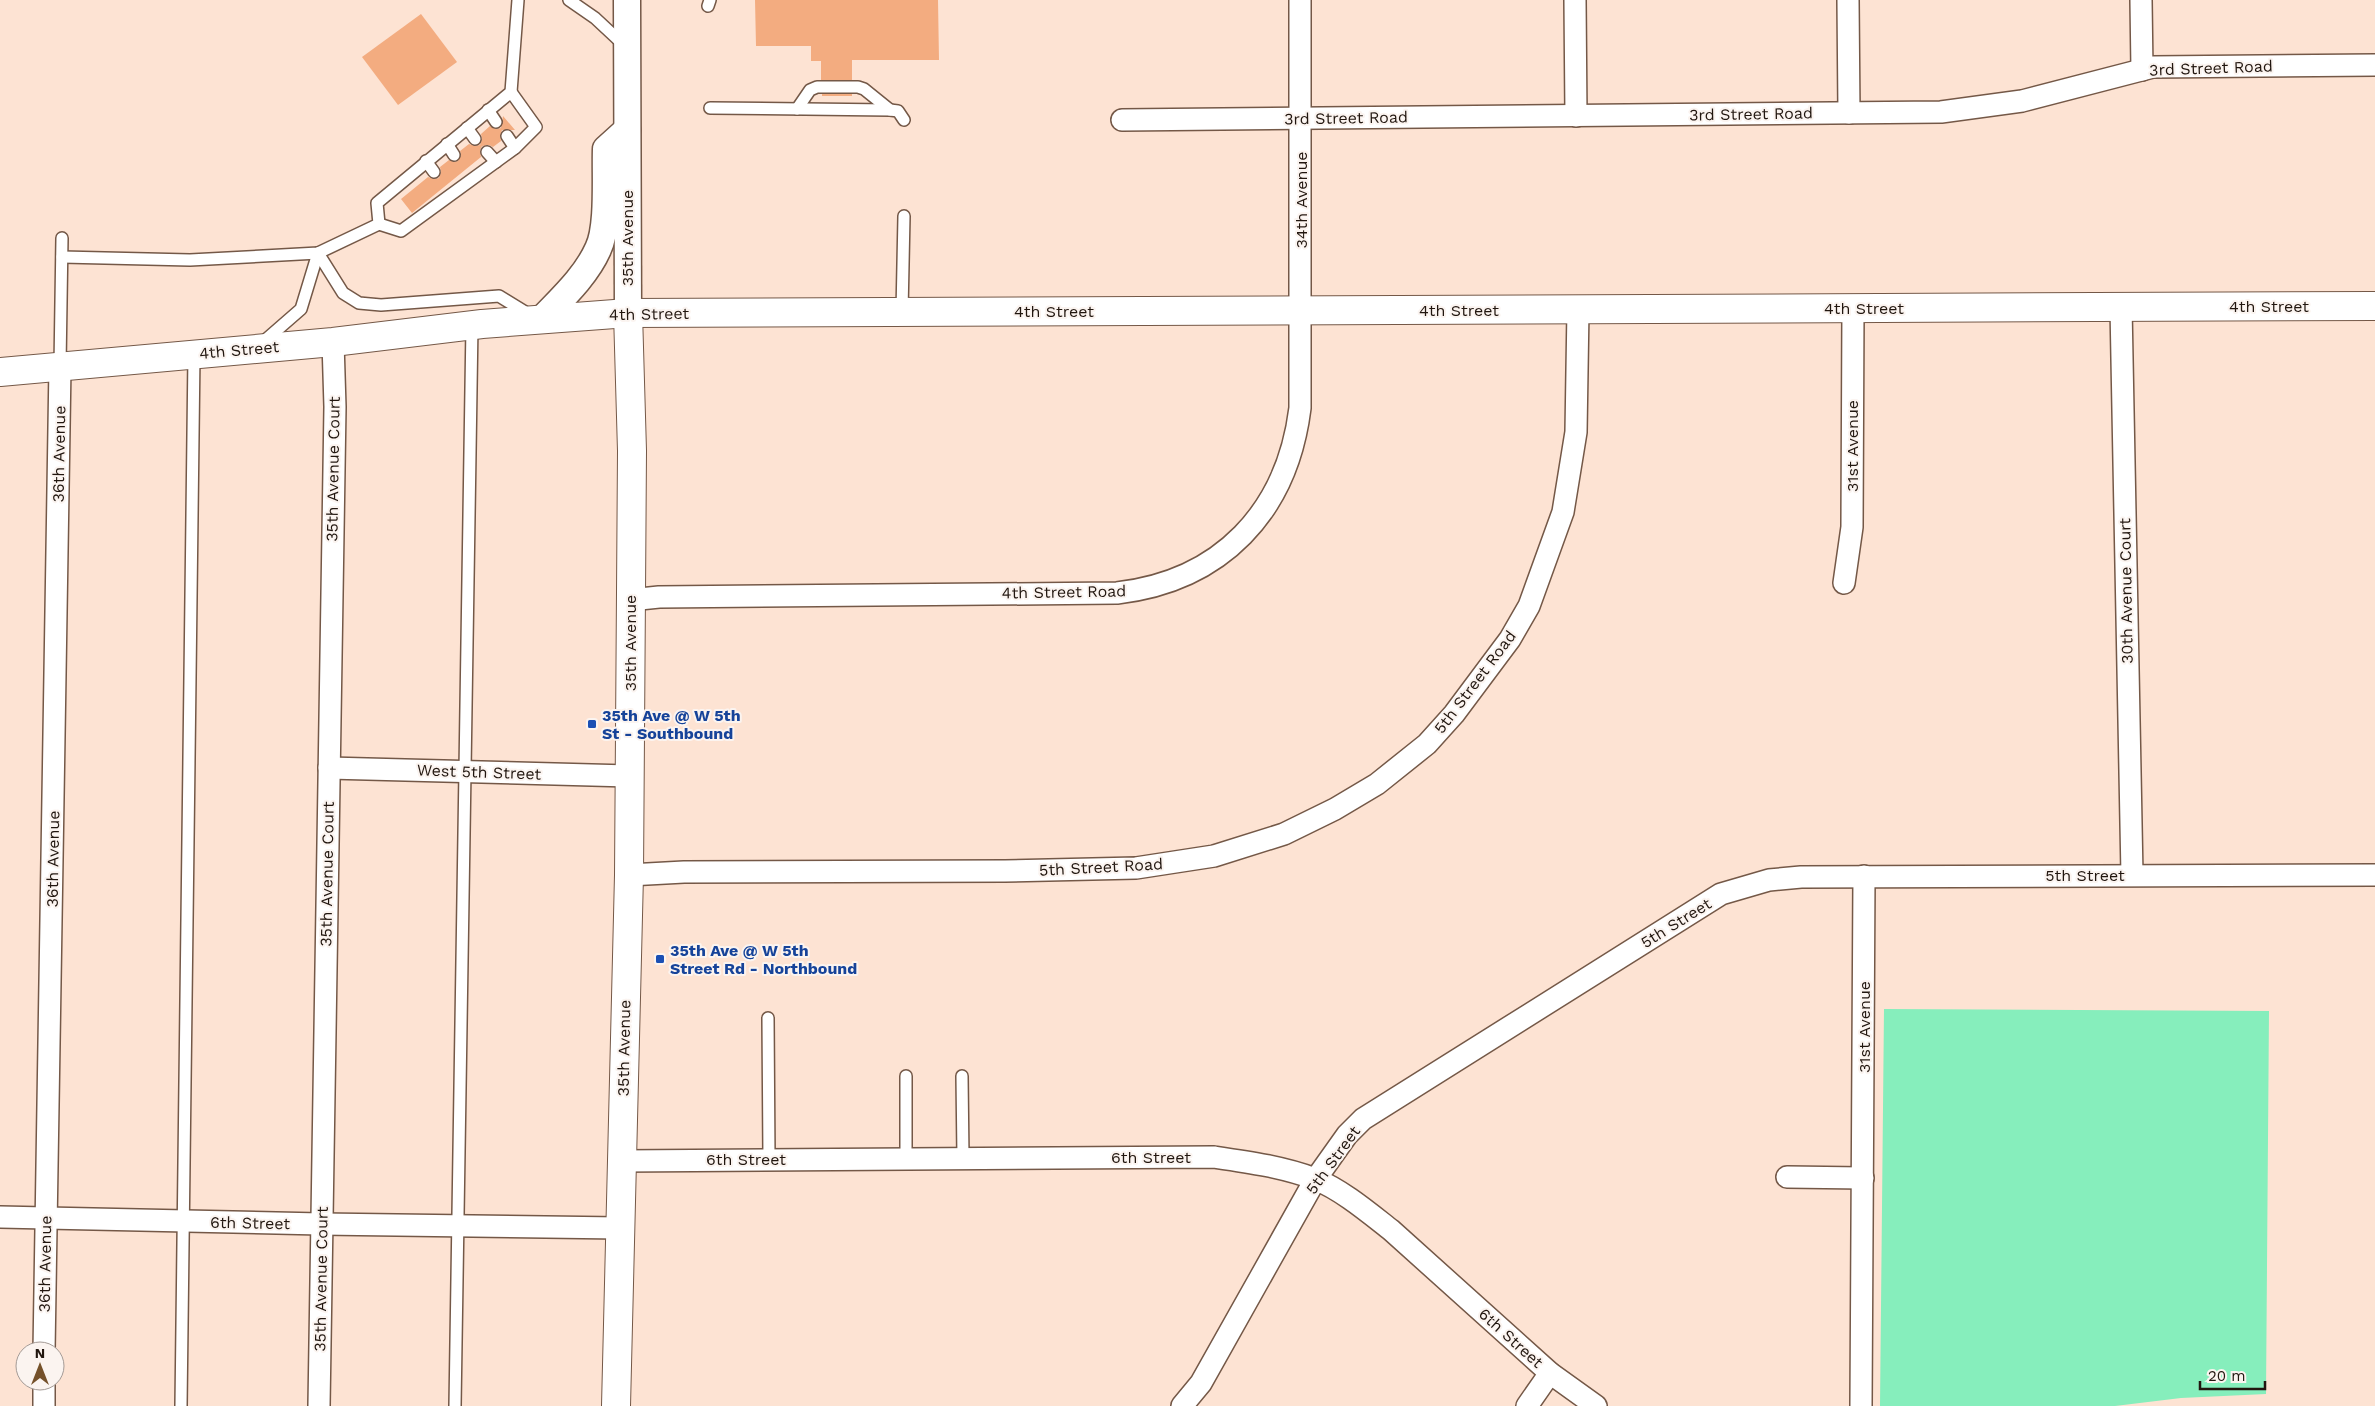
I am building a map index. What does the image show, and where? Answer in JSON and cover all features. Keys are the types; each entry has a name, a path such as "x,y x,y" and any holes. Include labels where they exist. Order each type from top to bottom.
{"main road":[{"name":"4th Street","path":"0,372 333,342 472,325 628,313 2375,306"},
{"name":"35th Avenue","path":"616,1406 629,875 632,432 628,313"}],"street":[{"name":"35th Avenue","path":"627,0 628,313"},
{"name":"34th Avenue","path":"1300,0 1300,310"},
{"path":"1575,0 1576,116"},
{"path":"1848,0 1849,113"},
{"path":"2141,0 2142,70"},
{"name":"3rd Street Road","path":"1122,120 1940,112 2013,102 2153,67 2375,65"},
{"path":"540,319 571,289 598,249 604,231 606,149 627,130"},
{"name":"30th Avenue Court","path":"2121,307 2132,875"},
{"name":"31st Avenue","path":"1844,583 1852,527 1853,308"},
{"name":"5th Street Road","path":"629,875 684,872 1006,871 1136,868 1214,856 1284,834 1368,789 1427,744 1454,714 1510,639 1528,606 1564,503 1576,432 1578,309"},
{"name":"4th Street Road","path":"630,600 1117,593 1139,590 1181,578 1239,540 1268,504 1286,470 1297,434 1300,408 1300,310"},
{"name":"35th Avenue Court","path":"319,1406 335,407 333,342"},
{"name":"36th Avenue","path":"44,1341 60,366"},
{"name":"West 5th Street","path":"329,768 630,776"},
{"name":"5th Street","path":"1182,1406 1201,1383 1315,1180 1347,1135 1363,1119 1722,894 1769,880 1864,876 2375,875"},
{"name":"31st Avenue","path":"1861,1406 1864,876"},
{"name":"6th Street","path":"622,1161 1214,1156 1262,1164 1315,1180 1365,1209 1391,1230 1550,1374 1596,1406"},
{"path":"1786,1177 1863,1178"},
{"name":"6th Street","path":"0,1217 620,1228"},
{"path":"1526,1406 1550,1374"},
{"path":"44,1391 44,1406"}],"lane":[{"path":"62,256 190,260 318,253 380,224 401,231 468,175 496,162 515,148 536,127 511,92 518,0"},
{"path":"568,0 595,18 627,47"},
{"path":"797,109 810,90 817,87 858,87 864,89 890,110"},
{"path":"380,224 377,203 511,92"},
{"path":"710,108 890,110 898,112 904,120"},
{"path":"488,110 496,122"},
{"path":"467,128 475,139"},
{"path":"506,136 515,148"},
{"path":"447,144 454,155"},
{"path":"487,152 496,162"},
{"path":"426,161 434,172"},
{"path":"408,177 416,186"},
{"path":"902,312 904,216"},
{"path":"60,366 62,238"},
{"path":"318,253 343,293 359,303 381,305 499,296 540,319"},
{"path":"257,348 301,309 318,253"},
{"path":"455,1406 472,325"},
{"path":"181,1406 185,1221 194,354"},
{"path":"768,1018 769,1159"},
{"path":"906,1076 906,1158"},
{"path":"962,1076 963,1158"}],"green space":[{"path":"1884,1009 2269,1011 2266,1394 2181,1398 2115,1406 1880,1406"}],"building":[{"path":"755,0 938,0 939,60 852,60 852,80 821,80 821,61 811,61 811,46 756,46"},
{"path":"421,14 457,62 398,105 362,57"},
{"path":"822,94 852,94 852,96 822,96"},
{"path":"503,116 515,130 502,130 501,141 493,147 489,145 482,146 480,150 481,157 412,213 401,199 428,177 439,178 440,167 449,160 458,161 461,155 460,151 469,144 480,145 481,134 490,126 496,129 501,128"}],"place":[{"name":"35th Ave @ W 5th St - Southbound","path":"592,724"},
{"name":"35th Ave @ W 5th Street Rd - Northbound","path":"660,959"}]}
